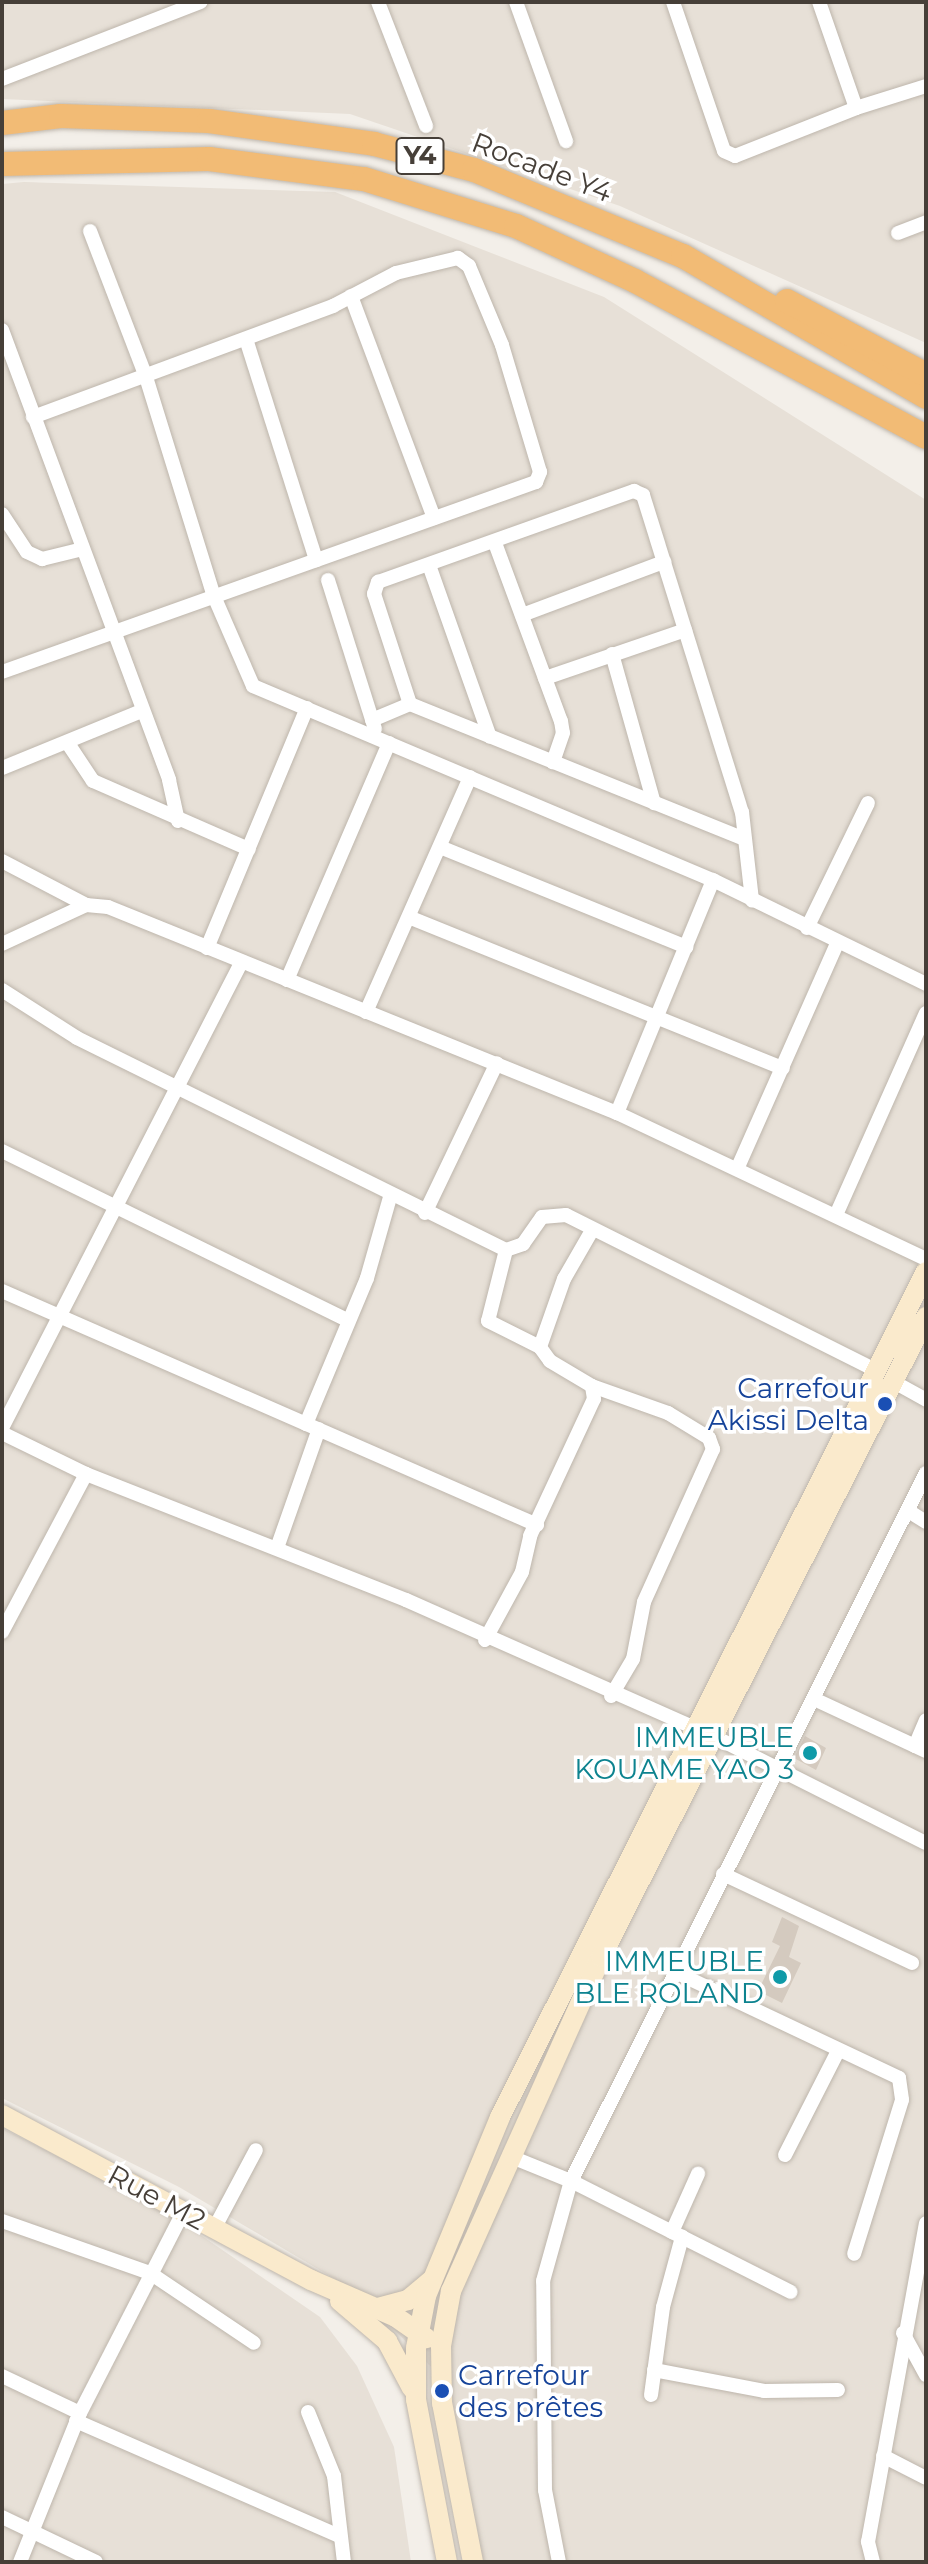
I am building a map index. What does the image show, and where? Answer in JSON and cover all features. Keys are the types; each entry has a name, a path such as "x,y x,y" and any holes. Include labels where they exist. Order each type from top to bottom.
{"highway":[{"name":"Rocade Y4","path":"2,123 61,116 209,121 374,144 537,192 683,256 926,397"},
{"name":"Y4","path":"2,164 209,159 364,179 516,226 696,313 926,437"},
{"path":"683,256 751,283 926,375"},
{"path":"696,313 926,456"}],"main road":[{"path":"473,2562 442,2403 441,2346 451,2291 509,2156 703,1732 875,1370 926,1272"},
{"path":"447,2562 416,2399 417,2340 433,2278 500,2117 926,1317"},
{"name":"Rue M2","path":"2,2115 311,2280 378,2308 417,2340"},
{"path":"378,2308 408,2300 433,2278"},
{"name":"Rue M2","path":"311,2280 387,2341 417,2340 441,2346"},
{"path":"387,2341 416,2399"}],"street":[{"path":"2,79 201,2"},
{"path":"378,2 426,126"},
{"path":"516,2 566,141"},
{"path":"673,2 728,155 926,86"},
{"path":"819,2 856,108"},
{"path":"898,233 926,222"},
{"path":"90,231 146,377 213,594 253,686 713,880 837,944 926,984"},
{"path":"2,672 113,634 213,594 536,482 540,472 502,345 469,266 458,258 396,273 351,296 246,339 33,417"},
{"path":"351,296 434,518"},
{"path":"2,330 142,711 178,821"},
{"path":"246,339 316,560"},
{"path":"410,704 374,594 378,582 495,543 634,491 643,495 742,812 742,838 752,900"},
{"path":"2,514 27,552 42,559 83,549"},
{"path":"495,543 563,733 553,762"},
{"path":"522,615 664,562"},
{"path":"429,565 490,737"},
{"path":"328,580 372,720 384,741"},
{"path":"545,678 685,630"},
{"path":"612,654 654,803"},
{"path":"372,720 410,704 742,838"},
{"path":"207,948 307,708"},
{"path":"2,768 69,745 142,711"},
{"path":"287,980 384,741"},
{"path":"69,745 93,781 178,821 249,849"},
{"path":"366,1012 411,918 470,777"},
{"path":"807,928 868,803"},
{"path":"440,847 686,947"},
{"path":"2,861 86,905 108,907 617,1113 738,1167 926,1259"},
{"path":"617,1113 713,880"},
{"path":"2,944 86,905"},
{"path":"411,918 783,1068"},
{"path":"738,1167 837,944"},
{"path":"241,963 182,1088 113,1204 62,1316 2,1430 86,1474 277,1548 611,1696 703,1732 926,1843"},
{"path":"2,990 77,1038 182,1088 390,1197 506,1250 523,1244 542,1217 566,1215 591,1232 875,1370"},
{"path":"836,1215 926,1013"},
{"path":"425,1213 497,1063"},
{"path":"2,1151 349,1321"},
{"path":"277,1548 313,1426 390,1197"},
{"path":"540,1347 564,1279 591,1232"},
{"path":"506,1250 488,1321 540,1347 550,1361 592,1386 668,1413 709,1438 713,1449 644,1602 633,1659 611,1696"},
{"path":"2,1291 537,1525"},
{"path":"894,1382 926,1400"},
{"path":"485,1640 522,1572 537,1525 594,1399 592,1386"},
{"path":"559,2562 545,2490 543,2281 571,2181 673,1971 910,1512 926,1473"},
{"path":"2,1632 86,1474"},
{"path":"910,1512 926,1522"},
{"path":"814,1699 920,1748 926,1720"},
{"path":"723,1874 912,1963"},
{"path":"673,1971 899,2078 904,2089 854,2254"},
{"path":"785,2155 838,2051"},
{"path":"215,2227 256,2150"},
{"path":"509,2156 571,2181 791,2292"},
{"path":"651,2395 677,2234 698,2174"},
{"path":"20,2562 30,2529 78,2417 183,2213"},
{"path":"2,2221 150,2273 254,2343"},
{"path":"873,2562 868,2542 903,2333 926,2223"},
{"path":"903,2333 926,2375"},
{"path":"654,2370 764,2391 838,2390"},
{"path":"2,2376 338,2552"},
{"path":"308,2412 334,2476 338,2552"},
{"path":"883,2456 926,2478"},
{"path":"2,2517 96,2562"}],"shaded area":[{"path":"2,2 926,2 926,343 620,206 350,114 2,99"},
{"path":"24,182 335,192 604,297 926,500 926,2562 484,2562 468,2508 451,2387 357,2292 179,2187 2,2098 2,184"},
{"path":"2,2128 167,2212 320,2317 357,2366 394,2447 411,2562 2,2562"}],"building":[{"name":"IMMEUBLE KOUAME YAO 3","path":"805,1736 826,1748 816,1770 794,1758"},
{"name":"IMMEUBLE BLE ROLAND","path":"782,1917 799,1926 789,1957 801,1963 782,2003 758,1991 780,1946 772,1942"}],"place":[{"name":"Carrefour Akissi Delta","path":"885,1404"},
{"name":"IMMEUBLE KOUAME YAO 3","path":"810,1753"},
{"name":"IMMEUBLE BLE ROLAND","path":"780,1977"},
{"name":"Carrefour des prêtes","path":"442,2391"}]}
